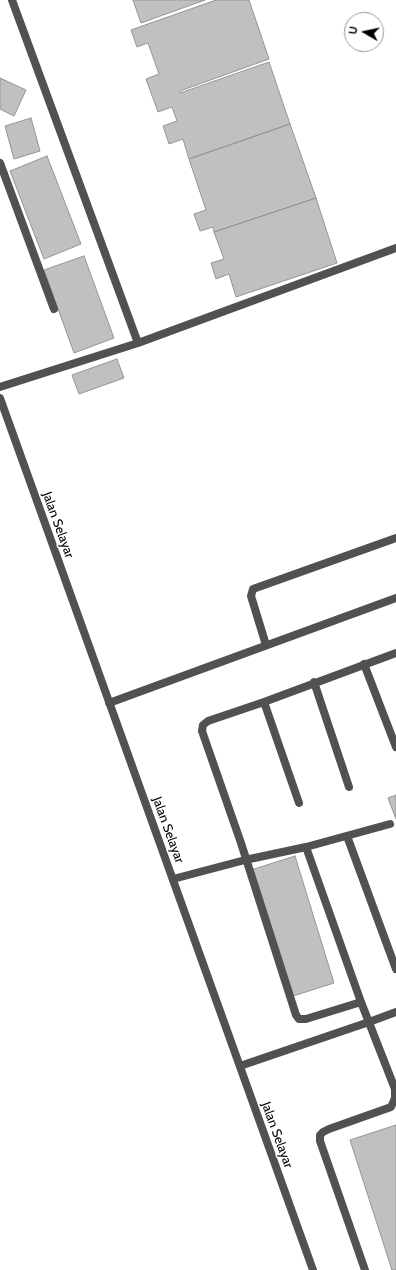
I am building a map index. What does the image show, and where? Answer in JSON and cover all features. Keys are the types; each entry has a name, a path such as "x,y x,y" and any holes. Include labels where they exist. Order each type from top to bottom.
{"street":[{"path":"12,0 138,343"},
{"path":"0,163 54,309"},
{"path":"0,387 138,343 396,248"},
{"name":"Jalan Selayar","path":"0,398 313,1270"},
{"path":"266,645 251,596 253,589 396,538"},
{"path":"109,703 396,598"},
{"path":"361,1002 306,1019 299,1018 296,1015 202,731 203,725 208,721 396,653"},
{"path":"364,664 396,747"},
{"path":"314,682 349,787"},
{"path":"264,702 299,803"},
{"path":"173,879 245,860 306,847 390,824"},
{"path":"347,836 396,969"},
{"path":"306,847 361,1002 395,1089 395,1098 391,1107 329,1129 323,1132 320,1136 320,1142 365,1270"},
{"path":"240,1066 396,1012"}],"building":[{"path":"133,0 205,0 141,23"},
{"path":"216,0 249,0 269,59 180,91 180,93 269,62 290,124 189,159 183,139 169,144 163,126 177,121 172,107 158,112 146,79 159,74 148,43 137,47 131,30"},
{"path":"0,78 26,90 14,116 0,109"},
{"path":"31,118 40,151 14,159 5,126"},
{"path":"290,124 316,198 214,232 213,227 200,231 194,214 206,210 189,159"},
{"path":"47,156 81,244 44,259 10,171"},
{"path":"316,198 337,263 236,297 229,274 216,279 211,263 224,259 214,232"},
{"path":"84,256 114,338 74,353 44,270"},
{"path":"117,359 124,378 79,394 72,375"},
{"path":"396,795 396,819 388,798"},
{"path":"295,856 334,983 290,997 251,870"},
{"path":"396,1125 396,1270 392,1270 350,1140"}]}
